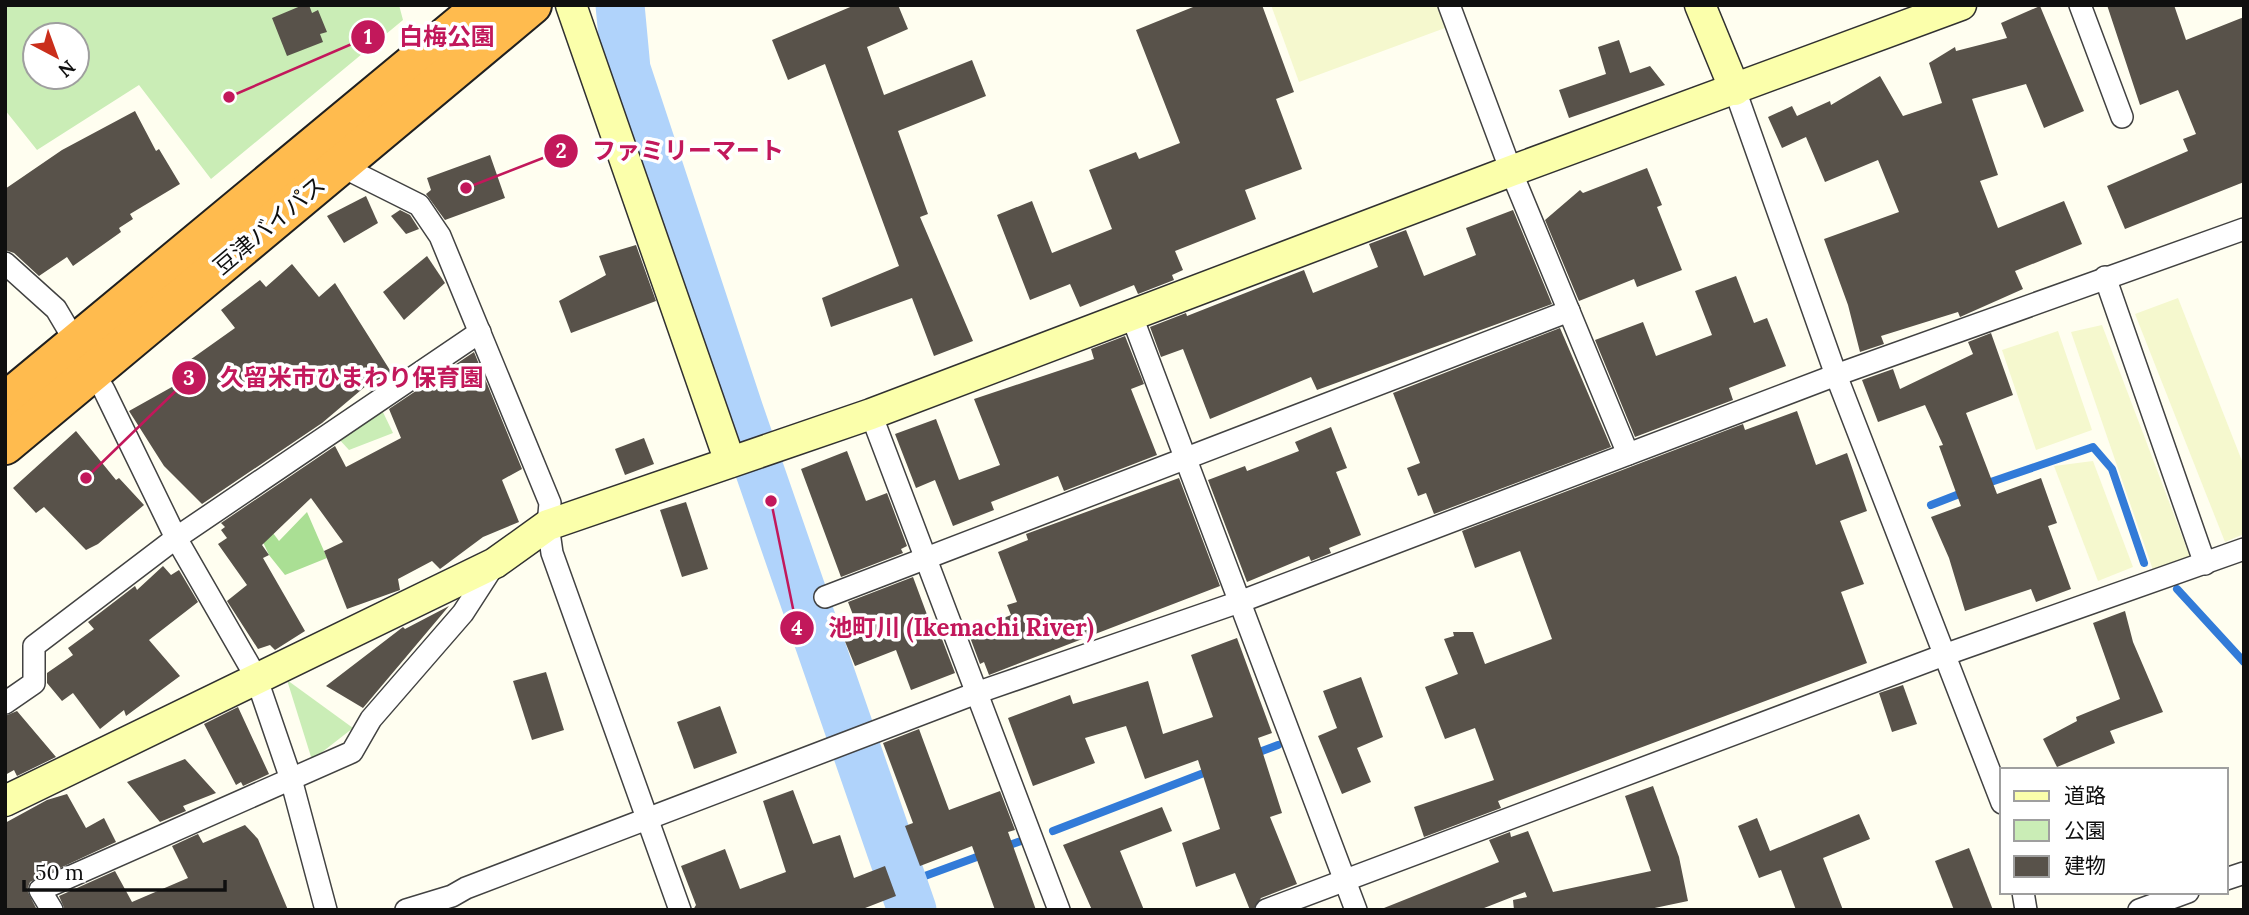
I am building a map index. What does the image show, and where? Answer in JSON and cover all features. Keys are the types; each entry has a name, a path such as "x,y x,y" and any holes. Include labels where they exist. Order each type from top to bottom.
{"highway":[{"name":"豆津バイパス","path":"327,155 484,5"},
{"name":"豆津バイパス","path":"5,445 84,357 327,155 533,5"},
{"name":"豆津バイパス","path":"5,402 84,357"}],"street":[{"path":"571,5 730,462"},
{"path":"1449,5 1511,171 1628,454"},
{"path":"1700,5 1735,90 1836,375 2000,798"},
{"path":"5,801 495,562 548,525 871,414 1511,171 1961,5"},
{"path":"2080,5 2122,117"},
{"path":"327,155 419,205 452,258 550,503 548,525 552,552 680,910"},
{"path":"406,910 452,897 466,888 645,817 979,692 1242,601 1836,375 2244,229"},
{"path":"5,262 56,309 84,357 176,538 256,677 291,779 326,910"},
{"path":"2105,277 2205,564"},
{"path":"825,597 1569,311"},
{"path":"1131,314 1242,601 1356,910"},
{"path":"5,703 34,683 34,646 176,538 480,332"},
{"path":"871,414 979,692 1059,910"},
{"path":"1266,910 1944,655 2244,549"},
{"path":"52,910 40,890 352,752 371,719 463,613 495,562"},
{"path":"2139,910 2183,894"}],"green space":[{"path":"5,5 399,5 403,20 211,179 139,85 37,150 5,110"},
{"path":"1271,5 1437,5 1445,28 1299,82"},
{"path":"2178,298 2244,466 2244,534 2225,542 2135,314"},
{"path":"2102,325 2190,557 2153,570 2071,332"},
{"path":"2058,331 2092,430 2036,450 2002,350"},
{"path":"381,408 393,433 349,450 338,438"},
{"path":"2093,461 2133,567 2098,581 2054,466"},
{"path":"307,512 327,558 285,575 269,555 255,525 264,521 279,541"},
{"path":"287,680 353,728 312,760"}],"building":[{"path":"309,5 312,13 318,10 327,32 320,34 323,42 287,56 272,18"},
{"path":"855,5 898,5 908,29 867,47 884,95 972,60 986,96 898,131 928,214 920,217 973,341 934,356 912,298 831,327 822,298 899,266 825,64 788,80 772,40"},
{"path":"1198,5 1262,5 1294,92 1276,99 1302,169 1245,190 1256,219 1175,251 1183,270 1172,275 1174,280 1138,294 1134,285 1080,307 1070,284 1030,300 997,215 1032,201 1052,253 1112,229 1089,170 1136,152 1139,159 1180,143 1136,30"},
{"path":"2107,5 2174,5 2186,40 2244,17 2244,182 2125,229 2107,186 2188,151 2183,139 2196,134 2178,90 2140,105"},
{"path":"2040,6 2084,111 2044,128 2026,84 1972,99 1998,175 1980,181 1998,228 2064,201 2082,244 2015,271 2023,289 1960,317 1958,312 1881,336 1884,344 1860,352 1848,305 1824,239 1899,212 1878,160 1825,182 1806,137 1782,148 1768,117 1792,106 1797,116 1830,101 1831,105 1880,76 1903,116 1942,103 1929,63 1955,47 1956,51 2007,38 2001,23"},
{"path":"1619,40 1630,73 1650,66 1665,85 1569,118 1559,90 1606,74 1598,47"},
{"path":"135,111 156,151 159,149 180,184 130,214 133,219 119,228 121,232 73,266 67,257 39,276 14,253 5,250 5,189 62,150"},
{"path":"490,155 505,198 445,220 426,194 431,190 427,178"},
{"path":"1647,168 1662,205 1657,207 1682,270 1637,287 1634,279 1579,301 1545,220 1580,190 1583,193"},
{"path":"366,196 378,223 344,243 327,216"},
{"path":"400,210 410,215 419,229 406,234 391,216"},
{"path":"1513,210 1552,304 1317,390 1311,377 1210,419 1183,349 1161,357 1150,327 1186,313 1187,316 1304,270 1313,293 1378,267 1369,244 1406,230 1424,276 1476,255 1466,228"},
{"path":"636,245 656,301 571,333 559,301 606,275 599,256"},
{"path":"427,256 445,283 404,320 383,292"},
{"path":"292,264 319,297 335,283 393,375 370,391 367,385 322,423 202,504 164,466 129,411 188,378 180,367 235,328 221,310 260,280 266,287"},
{"path":"1736,276 1754,323 1767,318 1786,366 1729,388 1733,400 1635,437 1595,340 1643,322 1656,356 1712,335 1695,291"},
{"path":"1560,328 1611,447 1434,514 1426,493 1418,496 1407,468 1420,463 1393,393"},
{"path":"1991,333 2013,395 1966,413 1997,494 2041,478 2057,523 2048,526 2071,589 2036,602 2031,589 1965,611 1949,558 1931,517 1961,506 1939,446 1943,445 1925,405 1878,422 1862,380 1893,369 1900,389 1973,354 1968,342"},
{"path":"1125,336 1144,384 1131,389 1157,455 1064,491 1058,476 991,502 994,510 953,526 935,480 916,488 895,434 936,419 959,480 1000,465 974,399 1094,359 1091,349"},
{"path":"474,352 522,469 502,480 519,522 483,537 440,569 432,561 398,579 400,590 347,609 324,551 343,542 311,498 262,545 269,555 263,558 305,631 275,650 270,645 258,649 227,601 247,585 218,544 227,538 221,530 225,527 221,523 335,446 346,467 401,438 389,409"},
{"path":"1797,411 1816,465 1847,453 1867,511 1840,521 1864,584 1841,592 1867,663 1498,801 1501,808 1424,837 1414,807 1494,780 1475,728 1445,739 1425,687 1458,674 1444,639 1454,636 1453,632 1473,632 1485,664 1552,639 1520,551 1475,568 1462,531 1743,424 1745,430"},
{"path":"1331,427 1347,468 1336,472 1361,535 1329,548 1331,553 1311,561 1309,556 1247,582 1208,480 1245,466 1247,471 1299,451 1295,442"},
{"path":"76,431 116,480 119,478 144,505 98,544 86,550 44,507 36,513 13,488"},
{"path":"644,438 654,464 625,475 615,449"},
{"path":"847,451 866,501 887,493 907,546 901,549 903,553 841,577 801,469"},
{"path":"1179,478 1220,586 989,675 984,662 980,664 968,632 1011,615 1007,605 1017,602 998,552 1028,540 1026,534"},
{"path":"686,502 708,569 682,577 660,510"},
{"path":"163,566 171,575 179,570 198,602 149,640 180,676 126,716 124,710 100,729 73,693 62,701 47,683 47,673 73,655 68,648 94,629 88,622 135,586 137,590"},
{"path":"913,577 932,628 937,626 955,673 911,690 896,650 855,666 844,639 860,633 848,602"},
{"path":"449,606 363,708 326,686 403,627 405,629"},
{"path":"2125,611 2133,642 2163,712 2110,731 2115,743 2057,767 2043,739 2077,721 2076,717 2120,699 2093,623"},
{"path":"1237,638 1272,733 1258,738 1282,813 1270,817 1297,884 1261,898 1253,910 1250,910 1235,873 1196,887 1182,843 1220,829 1198,760 1145,779 1126,726 1085,738 1095,763 1033,786 1008,718 1070,695 1073,704 1148,681 1163,734 1213,717 1191,655"},
{"path":"546,672 564,730 532,740 513,681"},
{"path":"1361,677 1383,737 1357,748 1371,782 1342,794 1318,736 1337,728 1323,691"},
{"path":"1903,685 1917,724 1892,732 1879,693"},
{"path":"720,706 737,753 694,769 677,722"},
{"path":"238,707 269,774 243,786 241,782 236,785 204,724"},
{"path":"17,711 56,757 17,776 14,770 5,775 5,716"},
{"path":"919,729 949,810 1000,791 1015,830 1008,832 1036,910 995,910 972,846 920,866 905,826 913,823 883,743"},
{"path":"185,759 216,793 183,806 186,811 160,822 127,782"},
{"path":"1653,786 1679,857 1688,901 1645,910 1514,910 1513,900 1527,897 1525,892 1479,910 1379,910 1499,862 1489,840 1510,832 1511,837 1528,831 1553,892 1651,871 1625,796"},
{"path":"793,790 813,844 840,835 854,878 885,866 896,896 860,910 693,910 696,905 681,866 725,849 740,889 786,872 763,801"},
{"path":"67,794 86,828 104,818 116,842 30,882 27,890 37,910 5,910 5,823 47,800"},
{"path":"1162,807 1172,831 1120,851 1144,910 1092,910 1063,845"},
{"path":"1859,814 1870,839 1823,858 1843,910 1796,910 1781,870 1759,878 1738,826 1757,818 1770,851"},
{"path":"245,825 258,839 288,910 65,910 59,896 115,871 132,902 188,878 172,846 198,834 203,843"},
{"path":"1969,848 1993,910 1954,910 1935,861"}],"waterway":[{"path":"620,5 626,69 739,411 912,910"},
{"path":"1982,485 2093,447 2112,469 2144,563"},
{"path":"1931,505 1967,491"},
{"path":"2177,589 2244,662"},
{"path":"1254,754 1278,745"},
{"path":"1053,831 1209,771"},
{"path":"1004,847 1021,841"},
{"path":"903,884 985,854"}],"place":[{"name":"白梅公園","path":"229,97"},
{"name":"ファミリーマート","path":"466,188"},
{"name":"久留米市ひまわり保育園","path":"86,478"},
{"name":"池町川 (Ikemachi River)","path":"771,501"}]}
